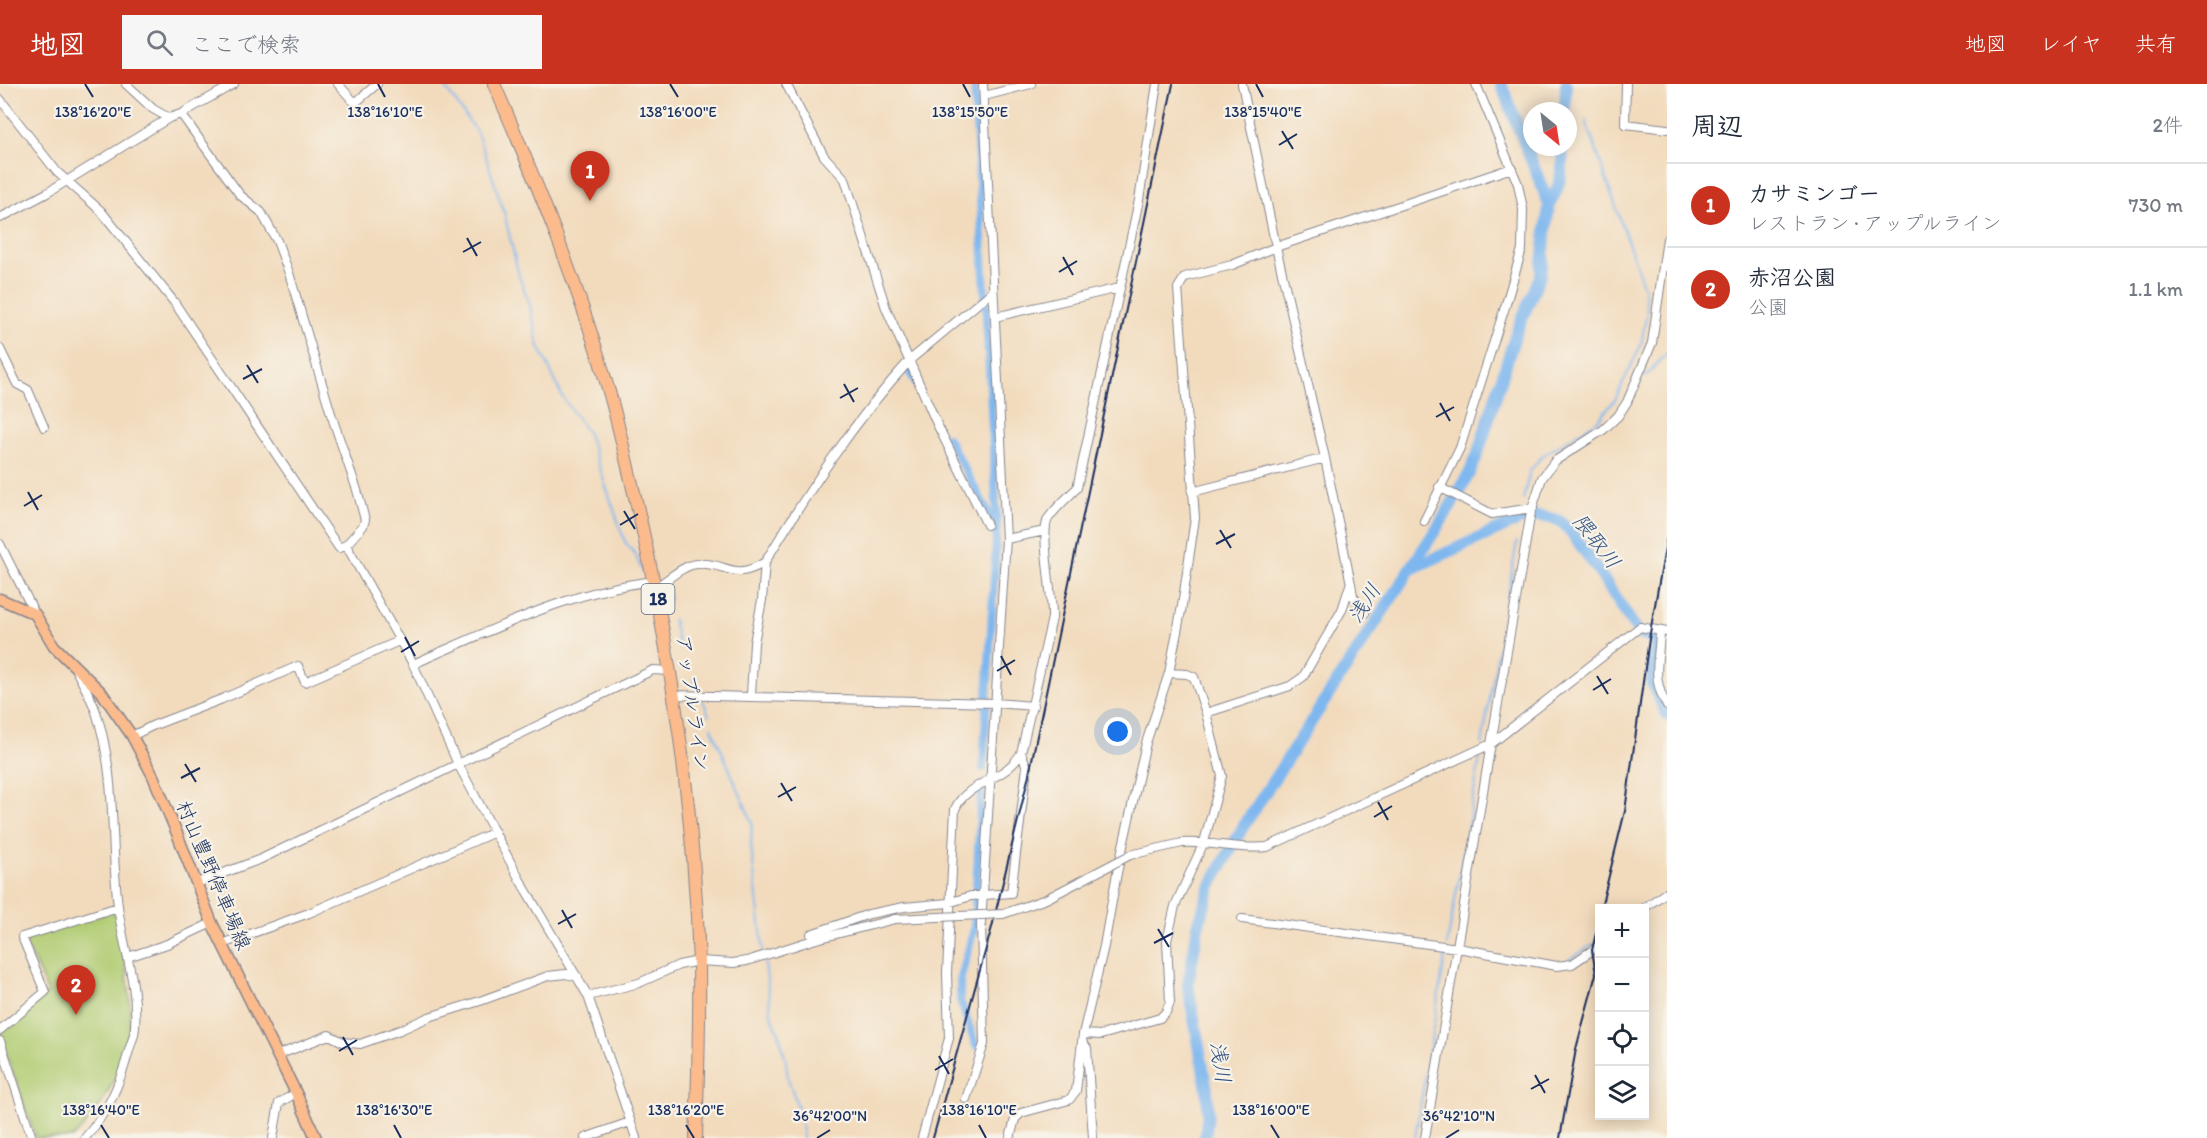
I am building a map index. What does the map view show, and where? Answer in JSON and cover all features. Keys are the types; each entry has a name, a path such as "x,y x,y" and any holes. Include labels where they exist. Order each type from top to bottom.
{"highway":[{"name":"アップルライン","path":"494,84 521,146 576,289 610,397 655,584 674,695 689,820 699,961 700,1038 696,1138"}],"main road":[{"path":"0,599 35,614"},
{"name":"村山豊野停車場線","path":"35,614 54,646 102,693 132,736 153,776 222,945 278,1055 316,1138"}],"street":[{"path":"126,84 153,109 169,118"},
{"path":"0,218 169,118 181,114 234,84"},
{"path":"338,84 355,103 377,84"},
{"path":"786,84 824,156 845,179 886,308 937,424 987,525"},
{"path":"966,1099 984,1044 981,923 978,896 989,780 1006,539 995,317 991,292 983,84"},
{"path":"984,96 1031,84"},
{"path":"922,1138 949,1038 946,996 948,903 954,809 962,796 1016,763 1021,753 1052,618 1053,602 1045,531 1047,520 1077,488 1139,200 1157,84"},
{"path":"1242,84 1276,247 1325,458 1353,596 1365,613"},
{"path":"1424,520 1463,440 1522,249 1523,209 1518,184 1476,84"},
{"path":"1626,84 1625,124 1667,129"},
{"path":"0,99 35,145 66,180 101,211 174,302 339,548 346,545 363,526 365,520 363,510 277,241 261,212 240,195 181,114"},
{"path":"1010,1138 1015,1119 1021,1113 1069,1100 1076,1091 1082,1038 1146,743 1169,673 1195,518 1178,288 1185,277 1232,265 1276,247 1512,168"},
{"path":"1425,1138 1532,510 1542,478 1556,462 1603,430 1618,416 1627,402 1652,343 1667,239"},
{"path":"995,317 1119,288"},
{"path":"412,664 558,603 638,582 655,584 688,566 698,564 740,573 757,568 765,562 798,508 853,430 910,360 991,292"},
{"path":"0,349 17,384 28,390 44,427"},
{"path":"1192,492 1325,458"},
{"path":"1440,488 1492,513 1532,510"},
{"path":"1006,539 1045,531"},
{"path":"0,544 35,614"},
{"path":"346,545 412,664 458,764 588,996 636,1138"},
{"path":"751,695 754,643 762,600 765,562"},
{"path":"1206,713 1290,686 1303,677 1342,610 1351,584"},
{"path":"588,996 639,983 679,965 699,961 733,963 747,961 813,940 895,919 1003,914 1046,899 1130,855 1182,843 1204,842 1252,848 1267,847 1491,744 1637,630 1664,632 1656,680 1659,692 1667,706"},
{"path":"132,736 298,666 305,682 399,641"},
{"path":"74,666 96,711 109,770 118,907 135,984 135,1030 112,1099 101,1120 85,1138"},
{"path":"197,883 261,860 653,670 670,671"},
{"path":"1082,1038 1101,1035 1160,1018 1167,1012 1170,1002 1167,941 1175,906 1204,842 1222,776 1194,677 1187,674 1169,673"},
{"path":"674,695 751,695 1033,706"},
{"path":"813,940 811,934 869,914 904,907 948,903 978,896 1011,893 1028,767 1021,753"},
{"path":"222,945 309,913 495,832"},
{"path":"1649,905 1667,892"},
{"path":"0,1030 45,992 22,937 118,907"},
{"path":"1242,919 1458,948 1557,966 1572,964 1595,948"},
{"path":"128,957 167,944 212,923"},
{"path":"278,1055 328,1035 343,1042 360,1044 429,1017 548,976 566,974 578,977"},
{"path":"1082,1038 1088,1048 1093,1138"},
{"path":"0,1041 32,1138"},
{"path":"273,1138 279,1102 296,1093"},
{"path":"585,1138 630,1122"}],"green space":[{"path":"111,912 115,914 130,1001 128,1038 123,1057 107,1094 85,1125 72,1138 36,1138 0,1036 5,1028 48,993 25,941 27,937"}],"waterway":[{"path":"443,84 476,131 504,212 519,276 530,305 538,344 562,396 588,434 625,542 635,554 643,572"},
{"path":"974,84 997,523 983,768"},
{"name":"浅川","path":"1205,1138 1208,1113 1207,1090 1188,985 1198,926 1211,885 1243,827 1444,517 1469,474 1477,456 1516,333 1541,274 1549,205 1501,84"},
{"path":"1565,102 1566,84"},
{"path":"1523,500 1530,471 1542,456 1597,421 1615,400 1641,345 1647,312 1645,291 1586,121"},
{"path":"1549,205 1560,177 1562,156"},
{"path":"1645,377 1667,353"},
{"path":"908,369 916,383"},
{"path":"947,437 992,519 997,523"},
{"name":"隈取川","path":"1411,569 1526,517 1558,520 1587,554 1640,634 1657,639 1652,683 1667,715"},
{"path":"1482,744 1517,542"},
{"path":"666,588 670,600"},
{"path":"673,619 679,648"},
{"path":"693,680 695,684"},
{"path":"703,700 709,715"},
{"path":"711,726 752,822 751,846 763,949"},
{"path":"1447,945 1481,752"},
{"path":"976,1046 960,1000 960,981 974,929 981,791"},
{"path":"1568,960 1594,944"},
{"path":"1415,1138 1446,950"},
{"path":"765,963 771,1014 779,1033 788,1078 799,1111 803,1138"}],"railway":[{"path":"933,1138 992,927 1028,779 1173,84"},
{"path":"1602,904 1625,811 1649,639 1667,537"},
{"path":"1560,1138 1576,1049 1596,974 1592,950 1595,938"}],"place":[{"name":"カサミンゴー","path":"590,201"},
{"name":"赤沼公園","path":"76,1015"}]}
